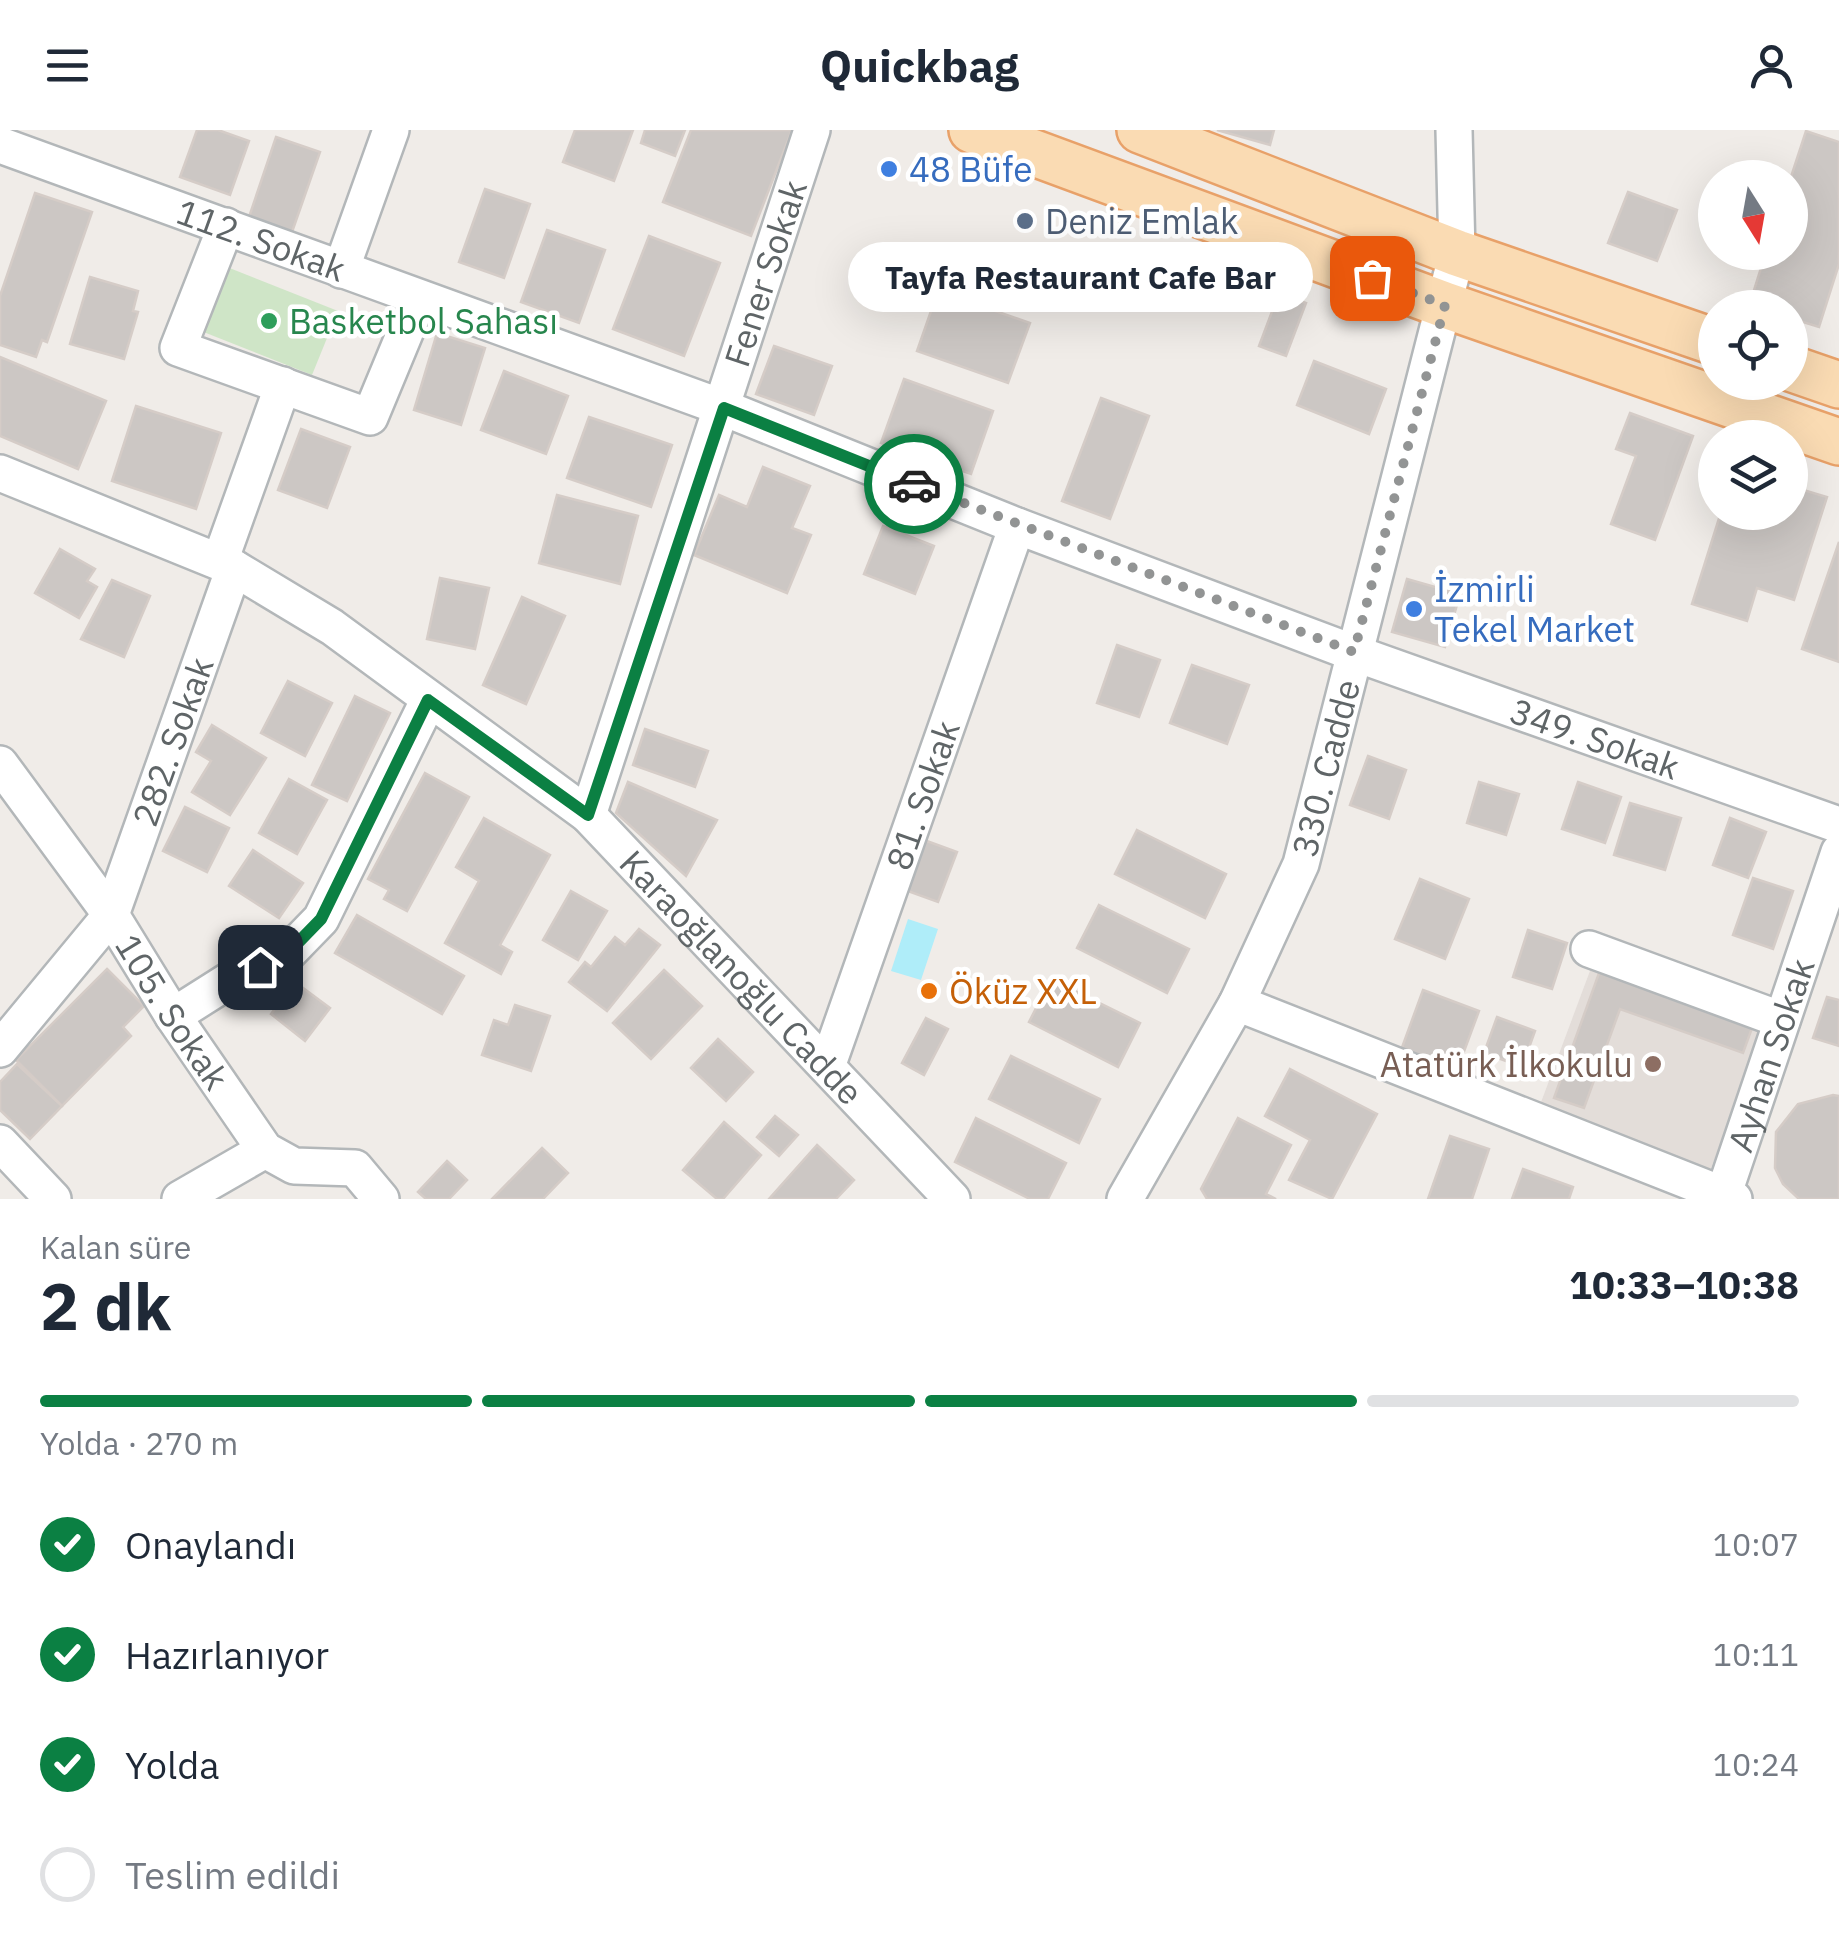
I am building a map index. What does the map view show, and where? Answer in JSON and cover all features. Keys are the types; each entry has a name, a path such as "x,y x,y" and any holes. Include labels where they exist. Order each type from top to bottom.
{"main road":[{"path":"972,130 1445,305 1839,442"},
{"path":"1140,130 1457,253 1698,336"},
{"path":"1808,374 1839,385"}],"street":[{"path":"342,270 390,130"},
{"name":"Fener Sokak","path":"588,815 812,130"},
{"name":"330. Cadde","path":"1125,1199 1236,1003 1302,864 1457,253 1454,130"},
{"name":"112. Sokak","path":"6,148 724,408 1017,526 1354,652"},
{"path":"226,226 178,348 370,417 419,299"},
{"name":"282. Sokak","path":"112,915 282,385"},
{"name":"Karaoğlanoğlu Cadde","path":"0,473 227,564 332,626 588,815 952,1199"},
{"name":"81. Sokak","path":"828,1064 1017,526"},
{"name":"349. Sokak","path":"1354,652 1839,825"},
{"path":"173,1016 234,978 286,955 321,919 428,700"},
{"name":"105. Sokak","path":"0,764 112,915 173,1016 265,1150"},
{"name":"Ayhan Sokak","path":"1726,1198 1839,852"},
{"path":"0,1049 112,915"},
{"path":"1590,950 1782,1020"},
{"path":"1236,1003 1726,1198"},
{"path":"0,1144 53,1199"},
{"path":"180,1199 265,1150 294,1166 355,1168 381,1199"}],"shaded area":[{"name":"Atatürk İlkokulu","path":"1597,952 1769,1015 1708,1176 1537,1113"}],"green space":[{"name":"Basketbol Sahası","path":"227,267 338,311 312,375 201,331"}],"water":[{"path":"908,919 938,929 921,980 891,971"}],"building":[{"path":"197,130 218,130 249,141 230,195 180,177"},
{"path":"575,130 633,130 614,181 563,162"},
{"path":"645,130 685,130 675,156 641,143"},
{"path":"691,130 792,130 751,236 663,202"},
{"path":"1217,130 1274,130 1270,145"},
{"path":"1806,131 1839,142 1839,264 1819,327 1808,324 1808,290 1754,290 1760,270 1808,270 1808,160 1797,160"},
{"path":"276,137 320,152 291,235 248,220"},
{"path":"485,189 530,204 504,278 459,262"},
{"path":"1628,192 1677,210 1657,261 1608,243"},
{"path":"35,193 92,212 47,342 42,340 36,357 0,345 0,296"},
{"path":"547,230 605,250 579,323 521,302"},
{"path":"649,236 720,263 684,356 613,329"},
{"path":"90,277 138,291 133,311 138,312 124,359 70,344"},
{"path":"938,291 1030,323 1008,383 917,351"},
{"path":"1279,293 1306,303 1286,356 1259,346"},
{"path":"437,333 485,348 461,425 414,410"},
{"path":"774,346 832,366 814,415 756,394"},
{"path":"0,357 106,401 78,469 0,436"},
{"path":"1314,361 1386,389 1369,434 1297,405"},
{"path":"504,371 568,396 546,454 481,430"},
{"path":"904,379 993,411 971,474 881,443"},
{"path":"1101,398 1149,416 1110,519 1062,501"},
{"path":"136,406 221,433 196,509 112,481"},
{"path":"1630,413 1693,436 1655,540 1611,524 1636,456 1616,449"},
{"path":"589,417 672,445 651,507 567,478"},
{"path":"301,429 350,447 327,508 278,490"},
{"path":"763,467 810,486 792,528 811,535 787,593 694,555 719,495 747,507"},
{"path":"1808,491 1827,497 1794,600 1757,588 1747,621 1692,604 1715,530 1808,530"},
{"path":"557,495 638,516 620,584 539,563"},
{"path":"883,526 934,546 915,594 864,574"},
{"path":"1839,542 1839,662 1802,649"},
{"path":"60,549 95,569 87,581 97,587 79,618 35,593"},
{"path":"440,578 489,588 475,649 427,639"},
{"path":"1407,579 1460,594 1445,647 1392,632"},
{"path":"112,580 150,596 124,657 81,639"},
{"path":"522,597 565,616 526,704 483,685"},
{"path":"1117,645 1160,660 1139,717 1097,703"},
{"path":"1192,665 1249,685 1227,744 1170,723"},
{"path":"288,681 332,703 305,756 261,733"},
{"path":"355,696 390,713 347,801 312,785"},
{"path":"212,725 266,758 230,815 192,792 211,761 196,752"},
{"path":"645,729 708,751 695,787 633,765"},
{"path":"1368,756 1406,770 1389,819 1350,805"},
{"path":"425,773 469,797 407,911 384,899 389,890 368,879"},
{"path":"289,779 327,800 297,854 259,833"},
{"path":"628,782 717,820 686,876 616,813"},
{"path":"1479,782 1519,794 1506,835 1467,823"},
{"path":"1578,782 1621,797 1605,843 1562,829"},
{"path":"1630,803 1681,818 1665,870 1614,855"},
{"path":"185,807 229,828 207,872 163,851"},
{"path":"484,818 550,855 500,945 512,952 501,974 445,943 479,881 456,867"},
{"path":"1730,818 1766,832 1748,878 1713,865"},
{"path":"1137,830 1226,874 1205,918 1115,874"},
{"path":"924,840 957,852 938,902 905,890"},
{"path":"253,850 303,883 279,918 229,886"},
{"path":"1753,878 1793,891 1773,949 1733,935"},
{"path":"1420,879 1469,899 1445,959 1395,939"},
{"path":"571,891 607,911 578,960 543,940"},
{"path":"1099,905 1189,949 1167,993 1077,948"},
{"path":"357,915 464,976 442,1014 335,953"},
{"path":"639,929 660,945 607,1011 569,982 585,962 591,967 615,937 625,945"},
{"path":"1528,930 1567,943 1552,989 1513,977"},
{"path":"1603,962 1756,1017 1743,1053 1620,1009 1584,1108 1554,1098"},
{"path":"107,969 144,1006 123,1027 131,1036 62,1106 16,1060"},
{"path":"664,970 702,1006 651,1059 613,1023"},
{"path":"1051,979 1140,1023 1118,1067 1029,1022"},
{"path":"295,982 330,1008 305,1041 271,1014"},
{"path":"1423,990 1479,1011 1456,1073 1400,1053"},
{"path":"1827,997 1839,1000 1839,1046 1813,1038"},
{"path":"515,1005 550,1016 531,1071 482,1055 494,1020 508,1025"},
{"path":"1497,1017 1535,1031 1522,1067 1484,1053"},
{"path":"926,1018 948,1029 924,1075 902,1063"},
{"path":"718,1039 753,1072 726,1101 691,1068"},
{"path":"1011,1056 1100,1099 1079,1143 989,1099"},
{"path":"17,1064 62,1106 30,1139 0,1110 0,1082"},
{"path":"1290,1069 1377,1114 1332,1199 1289,1180 1310,1140 1265,1116"},
{"path":"1839,1096 1839,1199 1799,1199 1783,1184 1775,1168 1776,1132 1798,1104"},
{"path":"775,1116 798,1135 779,1156 757,1137"},
{"path":"976,1118 1066,1163 1048,1199 1030,1199 955,1162"},
{"path":"1238,1118 1291,1145 1266,1194 1276,1199 1207,1199 1201,1189"},
{"path":"724,1122 761,1155 723,1199 717,1199 683,1170"},
{"path":"1450,1136 1489,1149 1472,1199 1428,1199"},
{"path":"817,1145 854,1180 836,1199 769,1199"},
{"path":"542,1148 568,1173 543,1199 492,1199"},
{"path":"447,1161 467,1180 449,1199 426,1199 418,1192"},
{"path":"1523,1169 1573,1187 1569,1199 1512,1199"}],"way so far":[{"path":"914,484 1354,652 1445,305 1372,278"}],"place":[{"name":"48 Büfe","path":"889,169"},
{"name":"Deniz Emlak","path":"1025,221"},
{"name":"Tayfa Restaurant Cafe Bar","path":"1372,278"},
{"name":"Basketbol Sahası","path":"269,321"},
{"name":"İzmirli Tekel Market","path":"1414,609"},
{"name":"Öküz XXL","path":"929,991"},
{"name":"Atatürk İlkokulu","path":"1653,1064"}],"route":[{"path":"260,967 286,955 321,919 428,700 588,815 724,408 914,484"}]}
